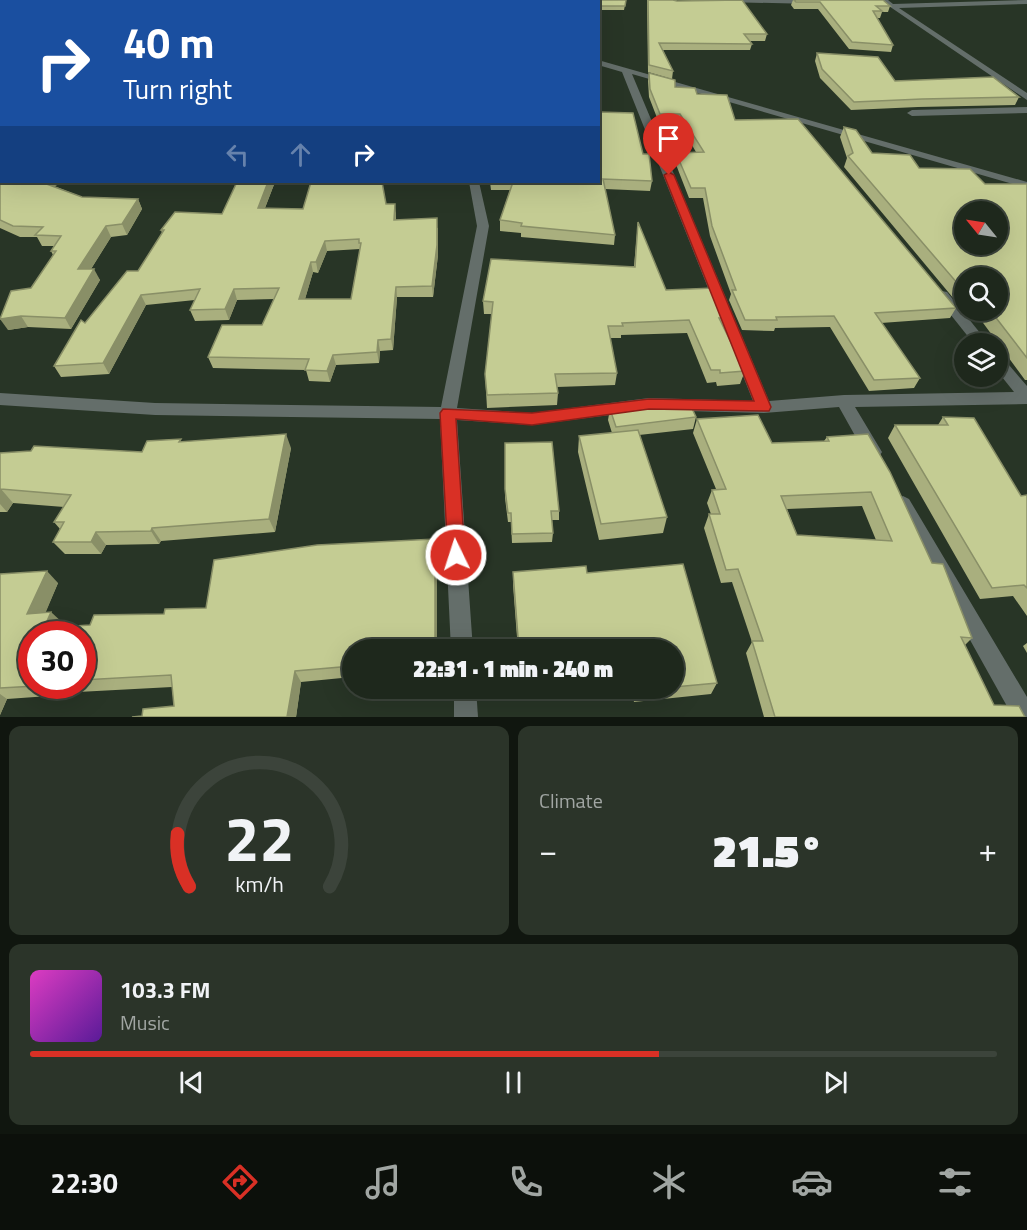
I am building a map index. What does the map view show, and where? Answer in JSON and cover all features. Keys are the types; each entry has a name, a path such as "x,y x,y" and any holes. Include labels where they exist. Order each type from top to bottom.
{"street":[{"path":"883,0 1027,98"},
{"path":"712,1 819,2"},
{"path":"891,6 1027,2"},
{"path":"600,63 1027,185"},
{"path":"626,70 764,407"},
{"path":"912,113 1027,110"},
{"path":"798,121 813,139"},
{"path":"461,639 448,413 483,226 474,183"},
{"path":"930,280 973,333"},
{"path":"1008,374 1027,398"},
{"path":"0,399 155,409 448,413 532,419 649,404 764,407 844,401 1027,398"},
{"path":"844,401 1026,717"},
{"path":"465,699 466,717"}],"building":[{"path":"600,0 626,0 625,6 600,6"},
{"path":"648,0 742,0 767,34 744,34 752,44 659,43 673,71 649,65"},
{"path":"794,0 883,0 890,6 876,6 882,11 873,11 893,45 852,42 820,2 796,2"},
{"path":"817,53 878,57 895,81 993,77 1019,97 854,102 822,69"},
{"path":"649,73 675,80 675,87 695,88 697,94 727,95 735,120 798,119 954,306 954,308 875,313 920,378 874,380 834,316 745,320 732,290 736,290 712,226 705,188 691,188 676,153 704,152 680,114 660,114 650,89"},
{"path":"600,112 633,113 643,154 649,154 652,181 603,179 615,235 521,226 522,223 500,220 513,183 600,183"},
{"path":"844,127 856,130 872,153 910,155 919,168 970,169 985,184 1027,184 1027,358 998,321 1008,321 1008,267 954,267 954,279 848,156 853,153"},
{"path":"0,183 44,183 82,197 138,199 122,224 106,226 78,269 94,269 65,318 21,316 0,319 11,291 31,288 56,251 51,251 61,236 35,235 43,227 13,226 0,220"},
{"path":"237,183 268,183 258,208 303,209 311,183 382,183 386,204 395,204 394,220 437,218 437,245 432,286 396,287 391,339 378,340 377,352 333,355 327,371 305,370 309,359 208,357 222,325 262,325 279,288 234,289 225,309 190,310 200,289 141,295 103,363 54,366 81,320 85,323 127,271 138,271 164,230 161,230 175,212 222,214","holes":["359,239 361,243 351,299 299,299 311,262 316,262 325,241"]},
{"path":"638,222 666,290 714,288 726,318 719,318 745,371 720,373 720,370 711,370 689,320 622,323 623,326 608,326 617,373 555,374 558,393 487,395 485,374 493,302 483,301 491,259 635,267"},
{"path":"689,402 696,417 616,427 610,409"},
{"path":"758,415 772,443 829,441 827,437 868,434 890,472 932,563 943,564 972,638 961,637 994,705 1019,706 1025,717 775,717 752,641 763,641 738,569 726,570 709,514 720,514 712,490 726,489 697,419","holes":["871,492 892,541 797,535 781,496"]},
{"path":"943,417 974,418 1021,496 1027,495 1027,588 1024,585 992,588 895,425 948,425"},
{"path":"638,430 667,517 601,524 579,436"},
{"path":"286,434 269,519 152,528 151,531 96,532 91,542 53,542 64,522 54,522 71,495 1,489 0,491 0,453 31,451 34,446 142,452 147,441 181,439 179,442"},
{"path":"552,442 559,511 551,511 553,533 512,534 511,513 508,513 505,489 505,443"},
{"path":"435,539 435,639 342,639 342,667 295,671 287,717 132,717 142,716 143,709 174,706 171,675 96,679 96,621 92,621 94,615 164,614 165,609 206,608 214,560 317,545"},
{"path":"683,564 717,683 684,686 684,639 518,639 513,572 586,566 587,573"},
{"path":"47,571 27,614 51,612 47,621 18,621 18,687 0,688 0,574"}],"route":[{"path":"456,555 448,413 532,419 649,404 764,407 669,175"}]}
